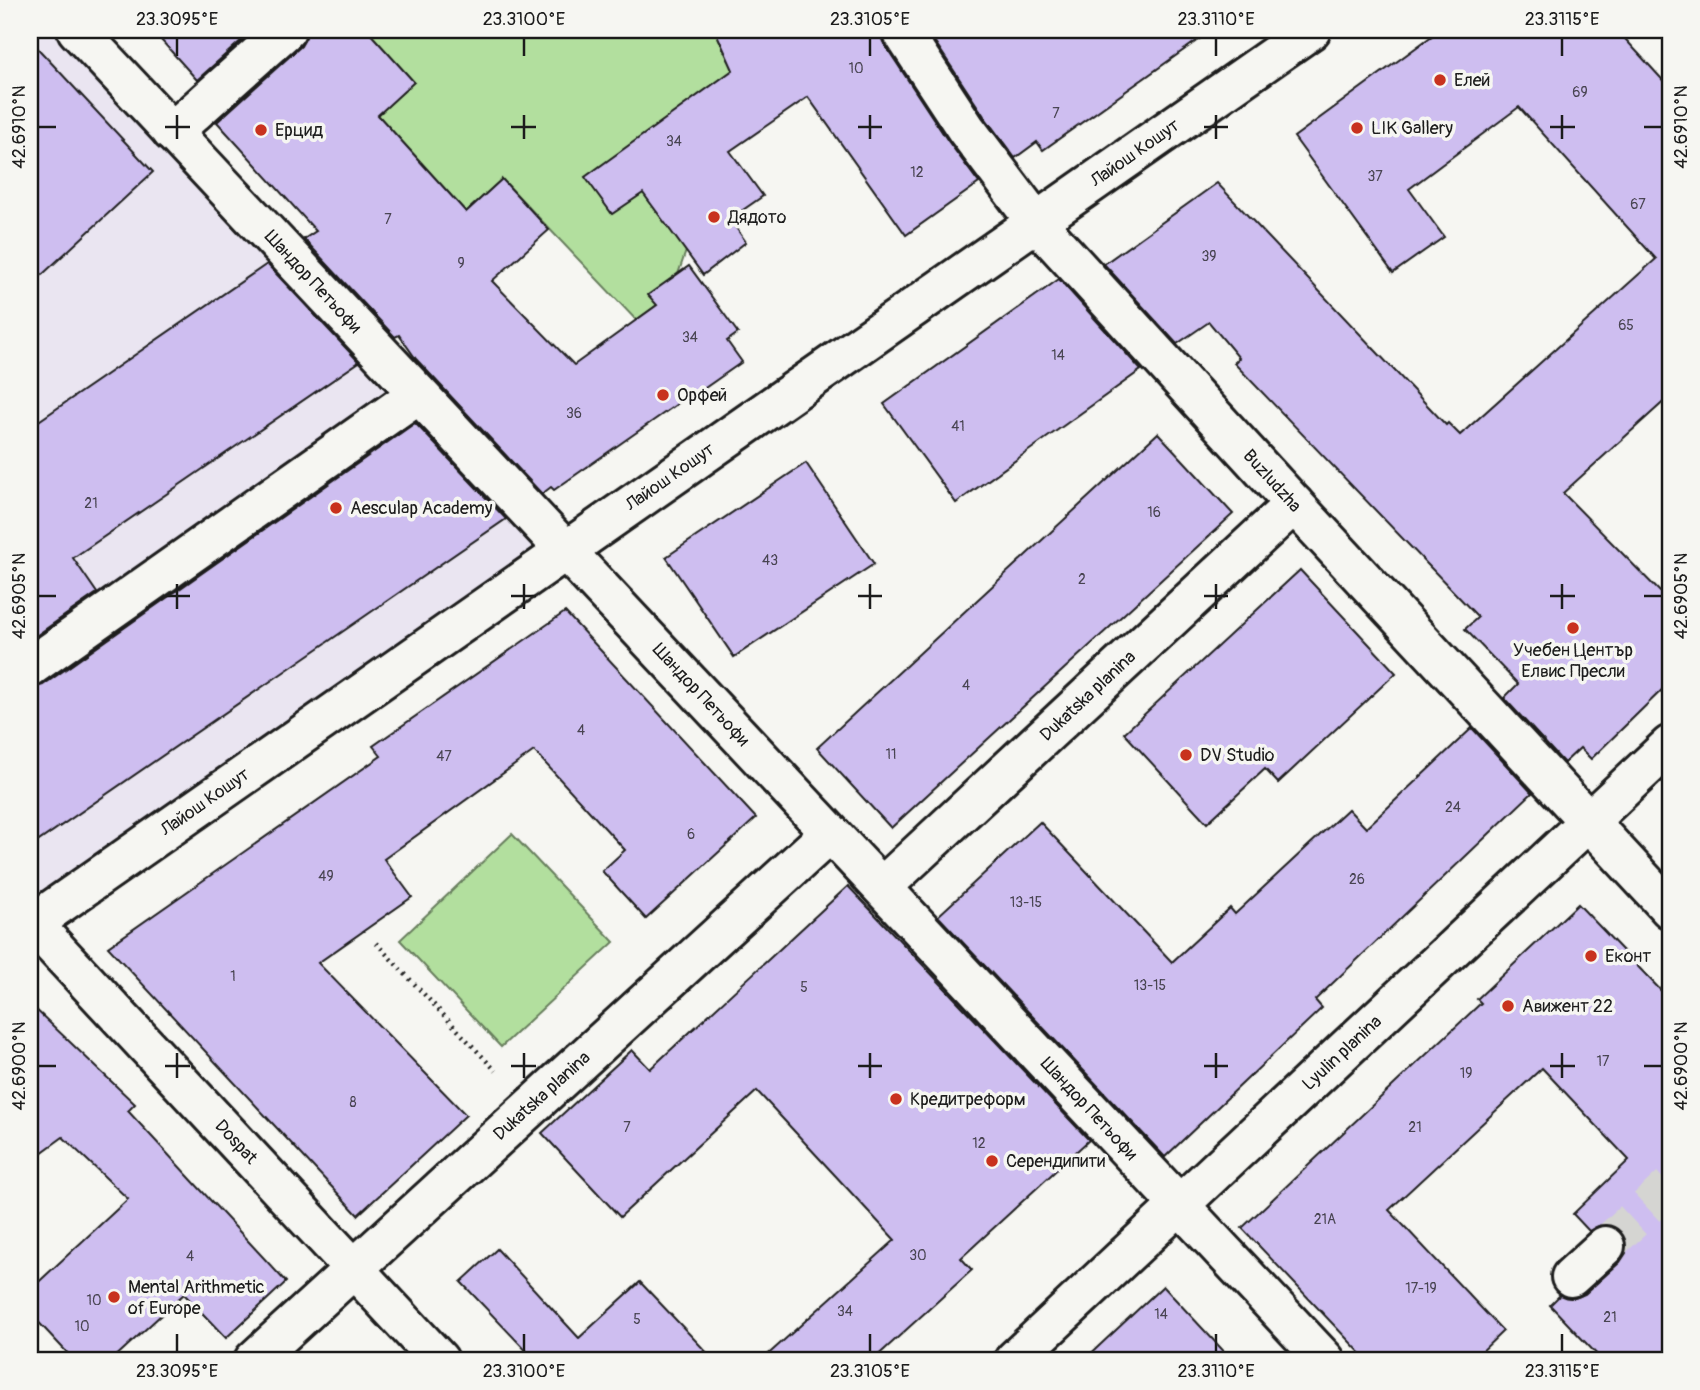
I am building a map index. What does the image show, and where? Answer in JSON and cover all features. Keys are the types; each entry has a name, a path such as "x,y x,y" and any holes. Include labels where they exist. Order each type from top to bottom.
{"street":[{"name":"Шандор Петьофи","path":"76,30 1325,1360"},
{"path":"172,132 286,30"},
{"name":"Buzludzha","path":"901,30 966,129 1036,222 1670,909"},
{"name":"Лайош Кошут","path":"31,924 1311,30"},
{"path":"30,667 418,394"},
{"name":"Dukatska planina","path":"882,887 1294,504"},
{"name":"Lyulin planina","path":"1014,1360 1670,746"},
{"name":"Dukatska planina","path":"254,1360 830,833"},
{"name":"Dospat","path":"31,924 439,1360"},
{"path":"1571,1277 1605,1246"}],"path":[{"path":"376,943 530,1107"}],"shaded area":[{"path":"30,30 67,30 571,538 30,913"}],"green space":[{"path":"367,30 715,30 729,61 738,66 586,177 612,214 643,193 686,251 678,274 649,295 657,305 636,320 502,179 466,212 378,115 414,82"},
{"path":"512,834 614,942 501,1047 400,940"}],"building":[{"path":"152,30 253,30 197,80"},
{"path":"307,30 367,30 414,82 378,115 466,212 502,179 549,230 492,281 574,365 657,305 648,295 689,266 738,333 727,341 742,362 554,490 551,487 542,494 416,359 399,335 395,337 304,239 316,231 217,122 301,46"},
{"path":"715,30 879,30 883,42 979,183 906,235 808,97 730,151 763,196 730,219 746,242 703,275 643,193 612,214 585,177 733,70"},
{"path":"927,30 1212,30 1043,150 1037,142 1015,158"},
{"path":"1440,30 1617,30 1670,88 1670,396 1563,493 1670,602 1670,682 1591,759 1580,748 1564,763 1504,698 1518,684 1465,629 1478,617 1234,363 1239,358 1209,322 1177,344 1104,264 1217,183 1446,425 1448,423 1460,435 1656,259 1519,107 1409,189 1444,237 1393,273 1294,137"},
{"path":"30,40 153,172 30,286"},
{"path":"267,264 359,362 73,558 97,593 30,640 30,427"},
{"path":"1059,279 1141,370 956,503 884,404"},
{"path":"415,423 506,519 30,847 30,689 43,685"},
{"path":"1158,433 1233,514 891,828 817,748"},
{"path":"806,463 874,564 734,657 666,557"},
{"path":"1300,570 1396,673 1278,783 1265,769 1207,823 1124,733"},
{"path":"565,612 756,818 646,919 602,871 625,850 534,751 384,859 412,897 318,963 466,1115 358,1215 108,947 381,756 373,746"},
{"path":"1472,728 1532,793 1315,1000 1322,1008 1165,1157 938,916 1040,822 1172,962 1230,908 1235,914 1348,809 1366,828"},
{"path":"848,886 1089,1140 961,1258 972,1270 873,1360 762,1360 895,1240 757,1091 620,1217 542,1133 632,1050 650,1069"},
{"path":"1578,904 1670,1000 1670,1360 1602,1360 1550,1305 1560,1295 1575,1298 1585,1294 1620,1262 1626,1253 1626,1242 1621,1231 1612,1225 1601,1225 1589,1231 1573,1214 1629,1160 1542,1068 1389,1210 1503,1331 1473,1360 1367,1360 1242,1228 1481,1003 1477,999"},
{"path":"30,1004 135,1104 128,1111 286,1282 226,1338 184,1294 112,1360 74,1360 30,1313 30,1290 128,1199 63,1137 30,1161"},
{"path":"497,1249 579,1338 640,1282 714,1360 535,1360 461,1282"},
{"path":"1163,1286 1232,1360 1084,1360"}],"tunnel":[{"path":"1605,1246 1670,1186"}],"place":[{"name":"Елей","path":"1440,80"},
{"name":"LIK Gallery","path":"1357,128"},
{"name":"Ерцид","path":"261,130"},
{"name":"Дядото","path":"714,217"},
{"name":"Орфей","path":"663,395"},
{"name":"Aesculap Academy","path":"336,508"},
{"name":"Учебен Център Елвис Пресли","path":"1573,628"},
{"name":"DV Studio","path":"1186,755"},
{"name":"Еконт","path":"1591,956"},
{"name":"Авижент 22","path":"1508,1006"},
{"name":"Кредитреформ","path":"896,1099"},
{"name":"Серендипити","path":"992,1161"},
{"name":"Mental Arithmetic of Europe","path":"114,1297"}]}
